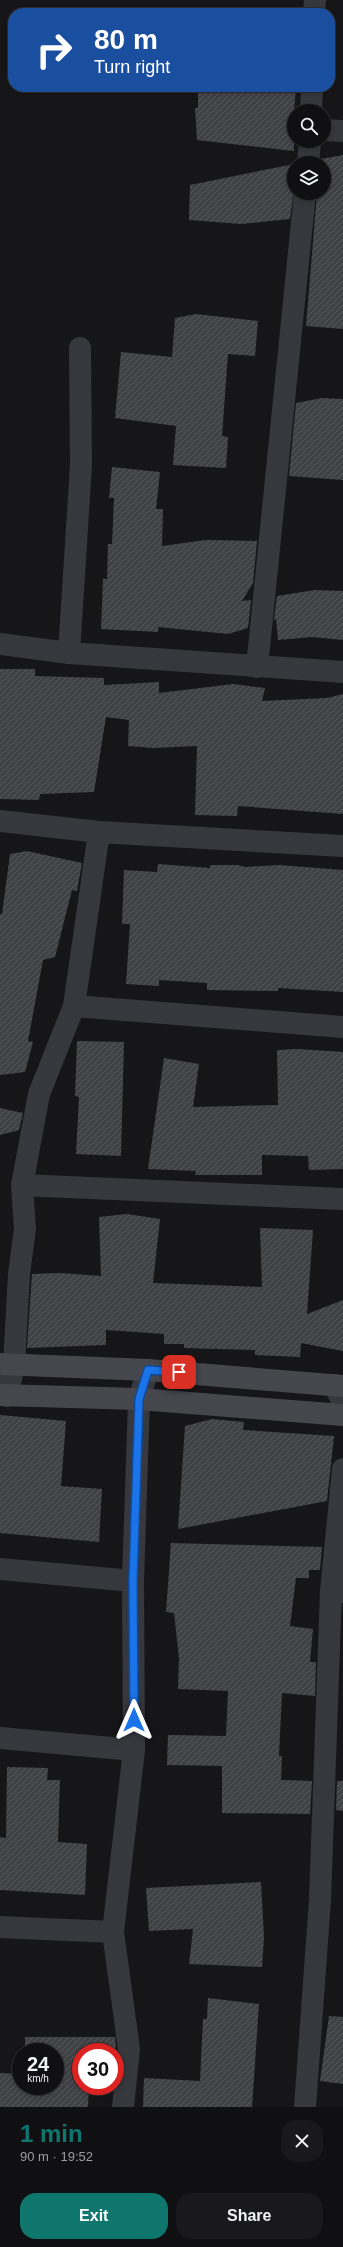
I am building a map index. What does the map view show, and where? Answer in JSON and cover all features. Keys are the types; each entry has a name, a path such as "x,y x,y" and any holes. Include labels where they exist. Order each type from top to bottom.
{"street":[{"path":"312,92 312,104"},
{"path":"331,131 343,132"},
{"path":"258,666 304,200"},
{"path":"69,653 81,465 80,348"},
{"path":"0,644 69,653 343,672"},
{"path":"0,821 99,832 343,846"},
{"path":"99,832 74,1006 39,1094 22,1185 25,1229 3,1395 139,1399 343,1415"},
{"path":"74,1006 343,1027"},
{"path":"22,1185 343,1199"},
{"path":"7,1364 148,1370 340,1391"},
{"path":"124,2107 129,2049 113,1932 134,1750 133,1581 139,1399 148,1370"},
{"path":"305,2107 320,1900 343,1469"},
{"path":"0,1569 133,1581"},
{"path":"0,1738 134,1750"},
{"path":"0,1927 113,1932"}],"building":[{"path":"198,92 296,92 295,104 287,104 287,148 294,148 294,151 197,140 195,108 198,108"},
{"path":"343,155 343,329 306,326 316,200 331,200 331,157"},
{"path":"287,165 287,200 292,200 290,219 241,224 189,220 190,185"},
{"path":"196,314 258,321 255,356 228,354 222,436 228,437 226,468 173,465 176,426 115,418 121,352 172,357 175,318"},
{"path":"322,398 343,399 343,480 289,476 296,403"},
{"path":"112,467 160,472 156,509 163,509 162,546 206,540 257,541 253,583 242,601 251,600 248,628 228,634 158,627 158,632 101,629 103,579 107,579 108,544 112,544 114,498 109,498"},
{"path":"315,590 343,591 343,640 312,637 278,640 276,619 274,620 277,596"},
{"path":"0,669 35,669 35,676 104,678 104,685 159,682 159,693 233,684 265,688 262,701 327,698 343,694 343,814 238,806 237,816 195,815 197,746 153,748 128,746 129,720 106,717 94,792 40,794 39,800 0,799"},
{"path":"27,851 82,863 77,891 72,890 55,957 43,960 28,1041 33,1042 25,1072 0,1075 0,914 2,914 10,854"},
{"path":"158,864 210,868 210,865 238,865 245,867 279,865 343,870 343,992 278,988 278,991 207,990 207,983 159,980 159,986 126,984 130,924 122,924 124,870 157,872"},
{"path":"77,1041 124,1042 121,1156 76,1154 79,1097 75,1096"},
{"path":"298,1049 343,1052 343,1169 309,1170 308,1156 262,1155 262,1175 195,1175 196,1171 148,1169 164,1058 199,1064 193,1107 278,1105 277,1050"},
{"path":"0,1108 23,1113 19,1130 0,1135"},
{"path":"127,1214 160,1219 153,1283 262,1287 260,1228 313,1230 307,1314 343,1300 343,1351 301,1343 300,1357 255,1355 255,1350 184,1348 184,1344 164,1344 164,1334 106,1330 106,1345 27,1348 32,1274 60,1273 101,1276 99,1217"},
{"path":"0,1415 66,1421 61,1486 102,1489 99,1542 0,1533"},
{"path":"212,1419 244,1422 243,1430 334,1436 327,1501 178,1529 185,1426"},
{"path":"171,1543 322,1547 320,1570 309,1570 309,1578 296,1578 290,1626 313,1629 310,1662 316,1662 315,1696 282,1693 279,1756 282,1756 281,1780 312,1781 310,1814 222,1813 222,1766 167,1765 168,1735 226,1736 228,1691 178,1689 179,1658 174,1613 166,1612"},
{"path":"7,1767 48,1768 47,1780 60,1780 58,1842 87,1844 85,1895 0,1890 0,1837 6,1838"},
{"path":"337,1781 343,1781 343,1811 336,1810"},
{"path":"261,1882 264,1938 262,1967 189,1964 193,1929 149,1931 146,1888"},
{"path":"208,1998 259,2004 252,2107 143,2107 144,2078 200,2081 203,2019 207,2019"},
{"path":"329,2016 343,2017 343,2084 320,2081"},
{"path":"25,2037 115,2037 116,2043 72,2043 72,2095 89,2095 88,2107 0,2107 0,2073 12,2074 12,2095 64,2095 64,2043 25,2043"}],"route":[{"path":"134,1720 133,1581 139,1399 148,1370 179,1372"}]}
